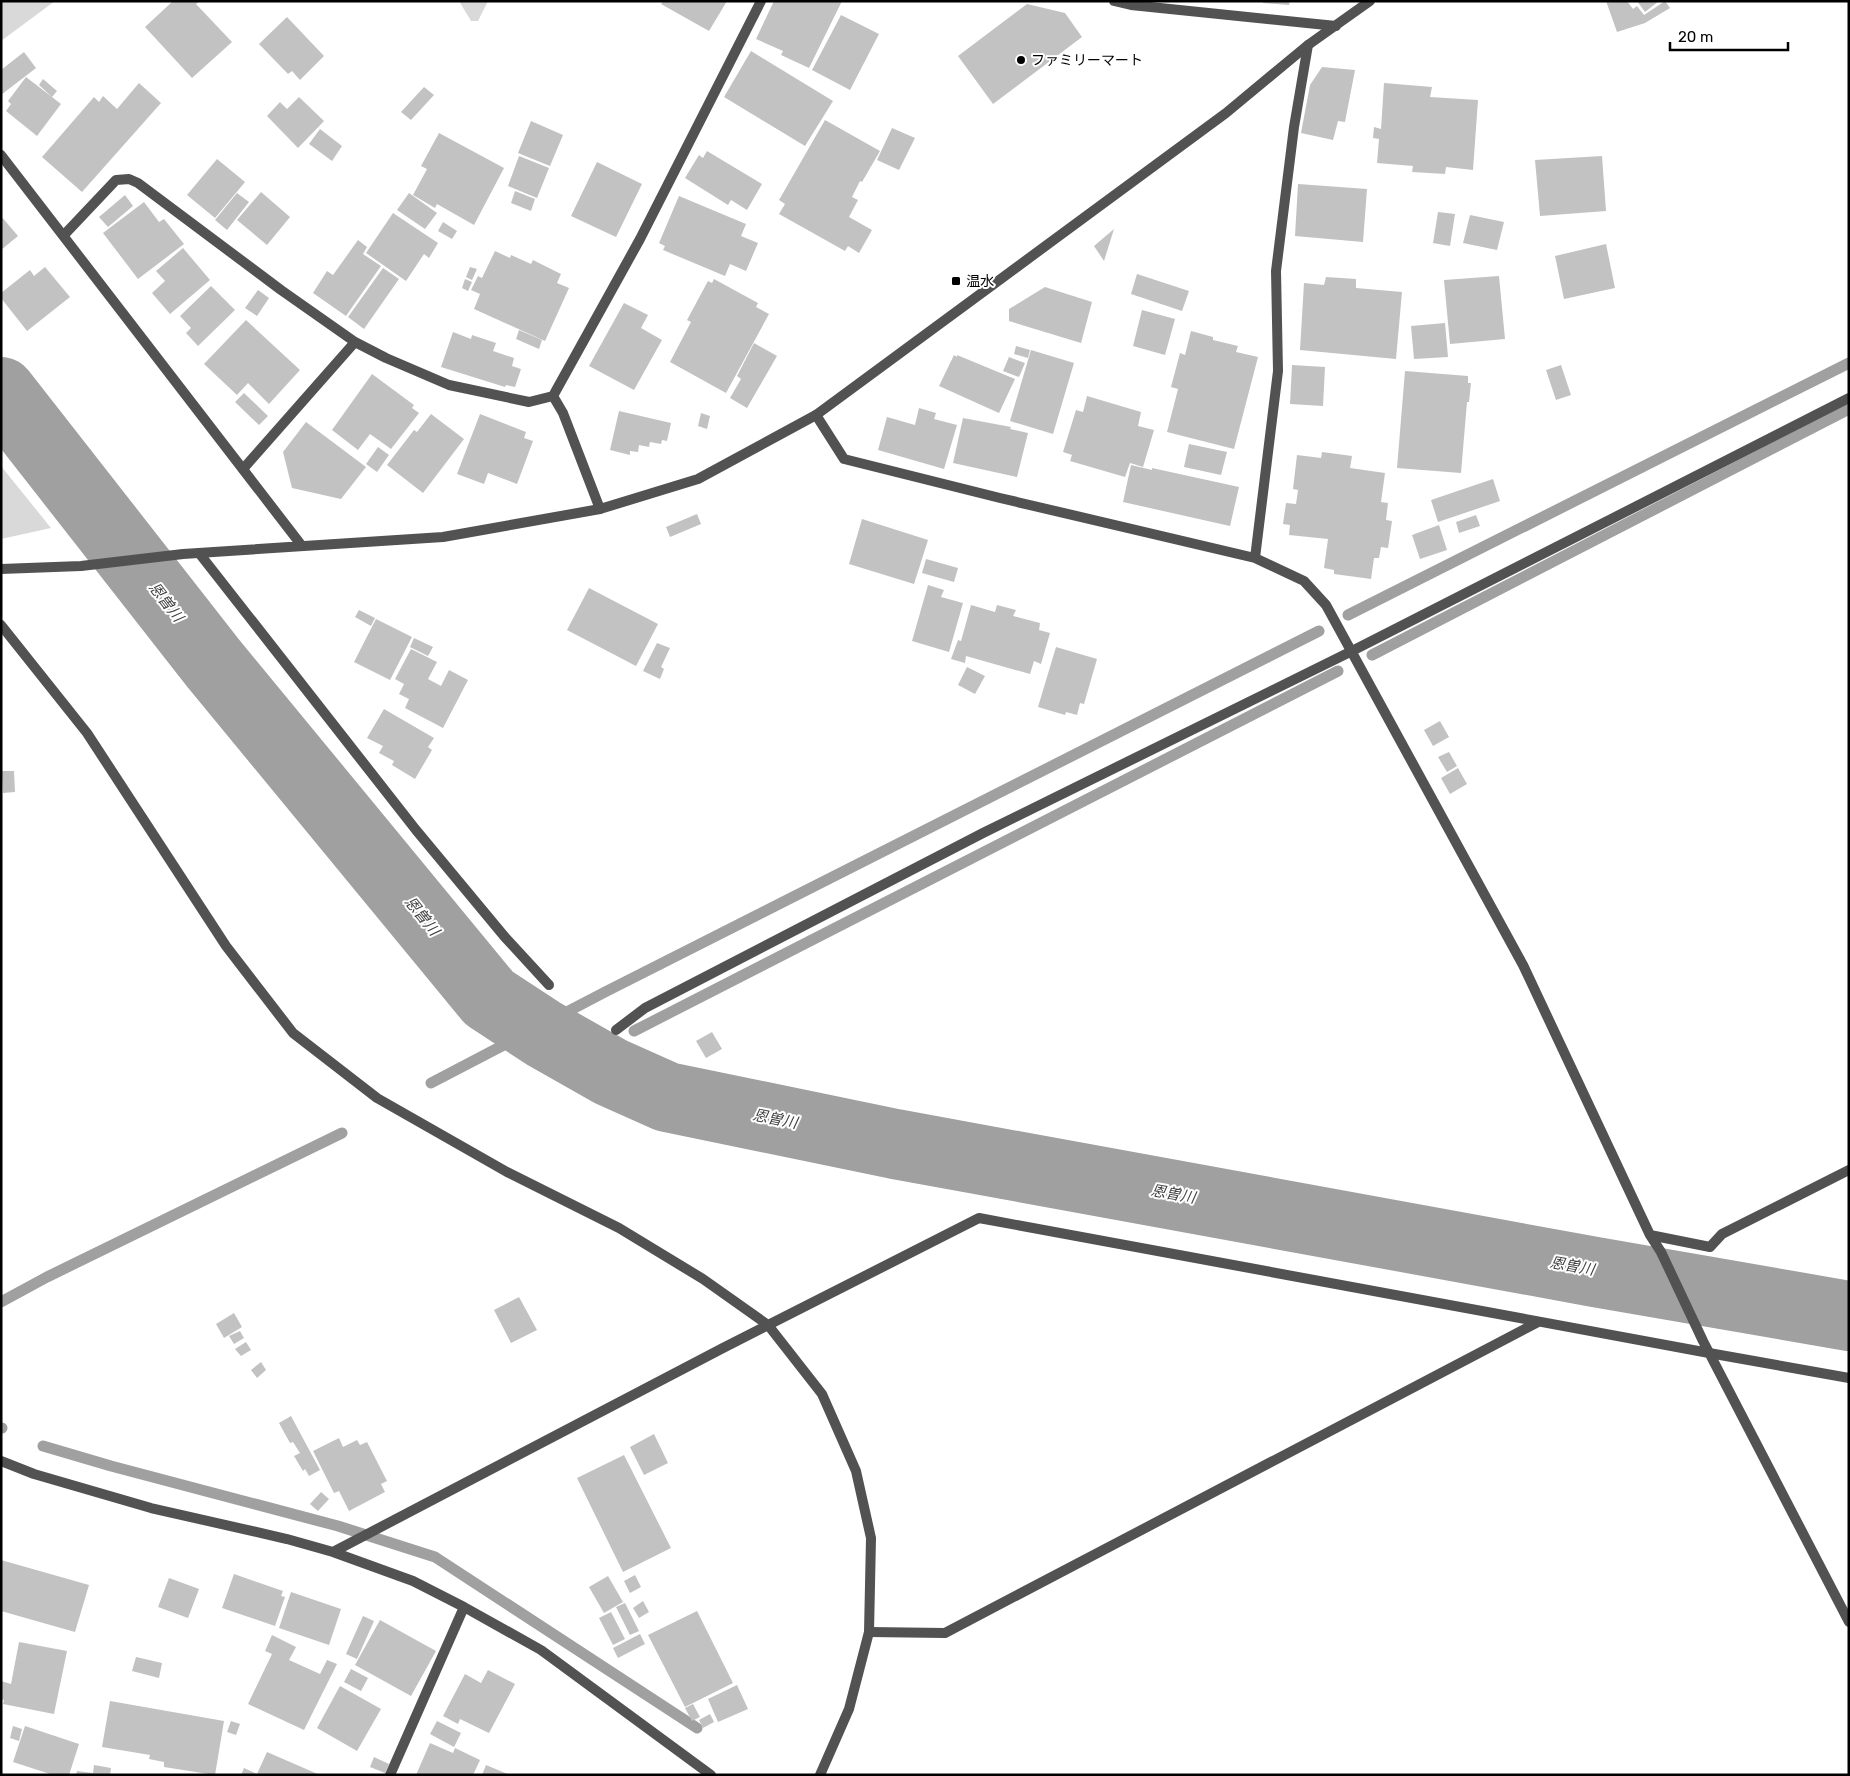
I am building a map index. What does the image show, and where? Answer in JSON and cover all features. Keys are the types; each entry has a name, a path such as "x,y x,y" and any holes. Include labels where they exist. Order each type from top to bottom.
{"street":[{"path":"64,235 116,180 129,179 138,183 280,290 355,342 386,358 449,385 529,402 553,396 644,230 762,1"},
{"path":"1114,1 1131,5 1336,26"},
{"path":"1,570 81,566 183,554 443,537 600,509 698,479 816,415 1226,113 1308,45 1370,1"},
{"path":"1255,558 1278,371 1276,271 1294,127 1308,45"},
{"path":"1,155 302,546"},
{"path":"243,468 355,342"},
{"path":"553,396 563,413 600,509"},
{"path":"616,1030 644,1008 948,850 1350,652 1849,398"},
{"path":"816,415 844,459 1255,558 1304,581 1326,605 1350,652 1523,965 1650,1235 1661,1252 1709,1353 1849,1622"},
{"path":"199,553 416,830 504,936 550,985"},
{"path":"1,625 87,733 226,946 293,1032 377,1098 507,1172 619,1228 703,1279 768,1325 822,1394 856,1471 871,1538 869,1632 849,1709 820,1775"},
{"path":"1650,1235 1710,1247 1722,1234 1849,1170"},
{"path":"333,1552 768,1325 979,1218 1849,1378"},
{"path":"869,1632 945,1633 1538,1322"},
{"path":"1,1461 34,1474 151,1508 287,1539 333,1552 413,1581 541,1650 711,1775"},
{"path":"390,1775 464,1607"}],"shaded area":[{"path":"1,1 55,1 1,41"},
{"path":"459,1 488,1 478,21 471,21"},
{"path":"1,466 51,528 1,539"}],"building":[{"path":"173,1 200,1 196,4 232,42 192,78 145,27"},
{"path":"663,1 727,1 709,31 661,4"},
{"path":"774,1 842,1 809,68 781,55 783,51 756,39"},
{"path":"1263,1 1290,1 1289,5 1263,3"},
{"path":"1606,1 1627,1 1633,9 1637,6 1644,15 1665,1 1670,8 1645,23 1617,32"},
{"path":"1637,1 1659,1 1645,12"},
{"path":"1027,4 1065,13 1082,37 993,104 958,56"},
{"path":"841,15 879,34 850,90 812,70"},
{"path":"287,17 324,56 300,80 292,71 288,74 259,44"},
{"path":"751,51 833,101 805,146 724,97"},
{"path":"24,52 36,68 1,95 1,70"},
{"path":"1322,67 1355,70 1345,122 1338,121 1333,140 1301,133 1310,85"},
{"path":"26,77 61,104 37,136 6,111 11,104 8,101"},
{"path":"43,79 57,91 52,97 39,85"},
{"path":"139,83 161,103 82,192 42,157 94,97 99,102 103,96 117,109"},
{"path":"1384,83 1432,87 1430,97 1478,100 1473,170 1446,167 1445,174 1412,172 1413,166 1377,163 1379,139 1373,138 1374,127 1381,129"},
{"path":"424,87 434,95 411,120 401,112"},
{"path":"299,97 324,121 298,148 267,116 280,102 287,109"},
{"path":"825,120 880,151 852,197 858,200 849,217 872,230 859,253 848,246 845,251 779,214 785,204 779,200"},
{"path":"531,121 563,135 550,166 518,153"},
{"path":"892,128 915,138 899,170 877,160"},
{"path":"320,129 342,146 332,161 309,144"},
{"path":"439,133 504,168 474,225 437,204 435,208 413,195 427,169 421,166"},
{"path":"707,151 762,184 747,210 731,200 728,205 685,178 699,155 703,158"},
{"path":"519,156 549,168 537,198 508,186"},
{"path":"1602,156 1606,211 1540,216 1535,160"},
{"path":"217,159 245,182 215,218 187,195"},
{"path":"597,162 642,184 616,237 571,216"},
{"path":"1298,184 1367,189 1363,242 1295,236"},
{"path":"515,191 535,199 531,211 511,203"},
{"path":"261,192 290,217 267,245 237,220"},
{"path":"237,193 249,202 227,230 215,220"},
{"path":"409,193 437,213 425,229 397,210"},
{"path":"125,195 133,206 108,227 99,217"},
{"path":"679,196 746,224 741,236 758,243 746,271 730,264 725,276 663,250 665,246 659,243"},
{"path":"144,202 159,222 164,219 184,244 138,279 103,233"},
{"path":"1438,212 1455,214 1450,246 1433,243"},
{"path":"393,213 438,243 429,258 424,254 406,281 366,253"},
{"path":"1470,215 1504,222 1497,250 1463,243"},
{"path":"1,216 18,236 1,250"},
{"path":"443,222 457,231 452,239 438,231"},
{"path":"1114,229 1104,261 1094,246"},
{"path":"358,240 367,247 363,254 381,266 346,316 313,293 327,271 333,275"},
{"path":"1606,244 1615,288 1564,299 1555,256"},
{"path":"183,248 210,280 170,314 152,293 165,281 156,271"},
{"path":"495,251 510,258 511,255 531,264 533,260 561,274 557,283 569,288 545,341 474,309 480,294 471,290 478,276 482,278"},
{"path":"45,267 70,297 27,331 1,298 1,293 30,270 34,276"},
{"path":"470,267 477,269 472,280 466,277"},
{"path":"383,268 399,279 364,329 348,317"},
{"path":"1137,274 1189,291 1182,311 1131,294"},
{"path":"1499,276 1505,339 1450,344 1444,280"},
{"path":"1326,277 1356,279 1356,288 1402,292 1396,359 1300,350 1304,283 1324,285"},
{"path":"465,279 472,282 468,291 462,288"},
{"path":"714,279 758,303 756,307 769,314 726,393 670,362 691,322 687,320 708,281 712,283"},
{"path":"211,286 235,310 198,346 186,333 191,328 180,316"},
{"path":"1045,287 1092,302 1081,343 1009,321 1009,309"},
{"path":"258,290 269,298 257,316 245,308"},
{"path":"624,303 648,315 641,328 662,340 634,390 589,366"},
{"path":"1142,310 1175,319 1165,355 1133,346"},
{"path":"246,320 300,370 269,404 248,383 237,395 204,364"},
{"path":"1445,323 1448,357 1414,359 1411,326"},
{"path":"519,330 542,340 539,349 516,339"},
{"path":"1191,331 1213,337 1213,340 1238,346 1236,352 1258,357 1234,449 1167,432 1178,389 1171,387 1180,353 1185,355"},
{"path":"453,332 471,339 472,335 496,343 493,351 514,358 512,366 521,369 515,387 506,385 505,387 441,367"},
{"path":"754,343 777,356 747,408 730,398 741,379 737,376"},
{"path":"1016,346 1030,350 1028,358 1014,354"},
{"path":"1031,350 1074,363 1053,434 1010,421"},
{"path":"954,355 1015,379 999,413 939,386"},
{"path":"1009,357 1025,363 1019,377 1003,371"},
{"path":"1292,365 1325,367 1323,406 1290,404"},
{"path":"1561,365 1571,395 1556,400 1546,370"},
{"path":"1405,371 1468,376 1468,383 1471,383 1469,402 1467,402 1461,473 1397,468"},
{"path":"372,374 414,405 412,408 419,413 391,449 370,434 358,450 332,430"},
{"path":"244,393 268,416 259,425 235,402"},
{"path":"1087,396 1141,412 1138,426 1154,430 1143,467 1130,463 1125,477 1070,461 1072,455 1063,452 1076,410 1083,412"},
{"path":"919,408 936,413 934,419 957,425 944,469 878,450 887,417 915,425"},
{"path":"619,411 671,423 667,441 662,440 661,444 650,442 649,447 639,445 638,452 630,451 630,455 610,450"},
{"path":"701,413 710,416 707,429 698,426"},
{"path":"431,414 464,439 423,493 387,465 414,430 417,432"},
{"path":"480,414 526,432 524,438 533,441 517,484 488,473 484,484 457,474"},
{"path":"963,418 1011,427 1010,429 1028,433 1017,477 953,463"},
{"path":"306,422 366,467 341,499 292,488 283,452"},
{"path":"1189,444 1227,452 1221,475 1184,467"},
{"path":"378,447 389,455 377,472 366,464"},
{"path":"1322,452 1352,456 1350,468 1385,473 1381,502 1388,503 1386,520 1392,521 1388,548 1381,547 1379,558 1374,558 1371,579 1334,574 1334,570 1324,568 1328,539 1289,535 1290,525 1283,524 1286,503 1296,504 1298,490 1293,489 1297,455 1321,458"},
{"path":"1131,465 1239,487 1230,526 1123,502"},
{"path":"1493,479 1500,501 1438,522 1431,500"},
{"path":"697,514 701,524 670,537 666,527"},
{"path":"1476,515 1480,526 1459,533 1456,522"},
{"path":"862,519 928,540 914,584 849,564"},
{"path":"1439,525 1447,550 1420,559 1412,535"},
{"path":"926,559 958,568 954,582 922,573"},
{"path":"928,585 944,590 941,597 963,603 949,652 912,641"},
{"path":"589,588 658,624 636,666 567,630"},
{"path":"971,605 995,612 997,605 1016,610 1013,616 1040,623 1039,630 1050,633 1041,664 1034,661 1030,674 966,656 965,663 951,659 958,640 961,641"},
{"path":"359,610 375,618 371,626 355,617"},
{"path":"376,619 412,637 390,680 354,662"},
{"path":"414,638 433,647 428,656 410,647"},
{"path":"657,643 670,648 661,667 664,669 660,679 643,671"},
{"path":"1056,647 1097,659 1084,704 1080,703 1077,715 1066,712 1065,715 1038,707"},
{"path":"411,649 437,662 428,679 441,686 449,670 468,680 443,728 405,708 409,699 399,694 404,684 395,679"},
{"path":"967,667 985,676 975,694 958,685"},
{"path":"384,709 434,738 428,747 432,750 415,779 392,765 394,761 379,753 383,746 367,738"},
{"path":"1440,721 1449,737 1433,746 1424,730"},
{"path":"1449,752 1457,766 1447,772 1438,757"},
{"path":"1458,768 1467,784 1450,794 1441,778"},
{"path":"2,771 14,771 15,792 3,793"},
{"path":"712,1032 722,1049 706,1058 696,1041"},
{"path":"519,1297 537,1330 511,1343 494,1310"},
{"path":"234,1313 242,1327 224,1338 216,1324"},
{"path":"240,1331 244,1338 234,1344 229,1336"},
{"path":"246,1342 251,1350 241,1356 235,1349"},
{"path":"261,1362 266,1370 257,1378 251,1370"},
{"path":"291,1416 320,1470 309,1476 305,1469 303,1471 294,1456 300,1453 293,1442 290,1443 279,1423"},
{"path":"654,1434 668,1463 644,1475 630,1447"},
{"path":"339,1438 343,1447 357,1440 360,1445 367,1442 387,1481 381,1484 385,1492 349,1511 339,1491 334,1493 313,1451"},
{"path":"624,1455 671,1548 623,1572 577,1478"},
{"path":"321,1492 329,1499 318,1511 310,1504"},
{"path":"1,1560 89,1585 75,1632 1,1611"},
{"path":"234,1574 283,1591 281,1596 285,1597 275,1626 222,1608"},
{"path":"635,1575 641,1587 630,1593 624,1581"},
{"path":"608,1576 623,1602 604,1613 589,1587"},
{"path":"169,1578 199,1589 188,1618 158,1607"},
{"path":"291,1592 341,1609 329,1645 279,1628"},
{"path":"643,1601 649,1612 639,1618 633,1608"},
{"path":"625,1603 639,1631 630,1635 616,1607"},
{"path":"697,1611 733,1683 685,1707 648,1635"},
{"path":"611,1612 625,1639 613,1645 599,1618"},
{"path":"363,1616 374,1621 357,1659 346,1654"},
{"path":"380,1620 436,1651 411,1696 355,1665"},
{"path":"640,1634 645,1644 618,1658 613,1648"},
{"path":"272,1635 296,1647 289,1660 320,1674 327,1660 337,1664 304,1730 248,1704 272,1654 265,1651"},
{"path":"19,1642 67,1651 54,1714 3,1704 4,1700 1,1699 1,1681 11,1684"},
{"path":"136,1657 162,1663 159,1678 132,1671"},
{"path":"351,1669 368,1678 361,1691 344,1682"},
{"path":"488,1670 515,1684 489,1733 460,1719 458,1724 443,1716 465,1674 481,1683"},
{"path":"737,1685 748,1709 718,1722 708,1699"},
{"path":"340,1686 381,1709 357,1751 317,1728"},
{"path":"110,1701 224,1721 215,1775 164,1767 164,1762 149,1759 150,1755 102,1747"},
{"path":"693,1704 700,1717 692,1721 685,1708"},
{"path":"710,1714 714,1722 703,1728 699,1720"},
{"path":"231,1721 240,1724 236,1735 227,1732"},
{"path":"437,1721 461,1733 454,1747 430,1734"},
{"path":"13,1726 22,1729 19,1741 10,1738"},
{"path":"25,1726 79,1744 69,1775 53,1775 13,1762"},
{"path":"430,1743 453,1753 455,1748 480,1760 473,1775 416,1775"},
{"path":"267,1752 320,1775 241,1775 244,1768 257,1774"},
{"path":"374,1757 389,1764 385,1773 370,1767"},
{"path":"94,1765 111,1768 110,1775 76,1775 77,1771 93,1773"},
{"path":"486,1765 510,1775 482,1775"}],"waterway":[{"path":"1348,615 1849,363"},
{"name":"恩曽川","path":"1,392 213,663 489,998 544,1034 611,1072 667,1097 895,1144 1595,1272 1849,1316"},
{"path":"1372,655 1849,409"},
{"path":"431,1083 605,992 1319,631"},
{"path":"634,1031 1338,671"},
{"path":"605,1068 619,1049"},
{"path":"1,1302 47,1277 342,1133"},
{"path":"43,1446 111,1466 338,1526 435,1557 697,1728"}],"place":[{"name":"ファミリーマート","path":"1021,60"},
{"name":"温水","path":"956,281"}]}
